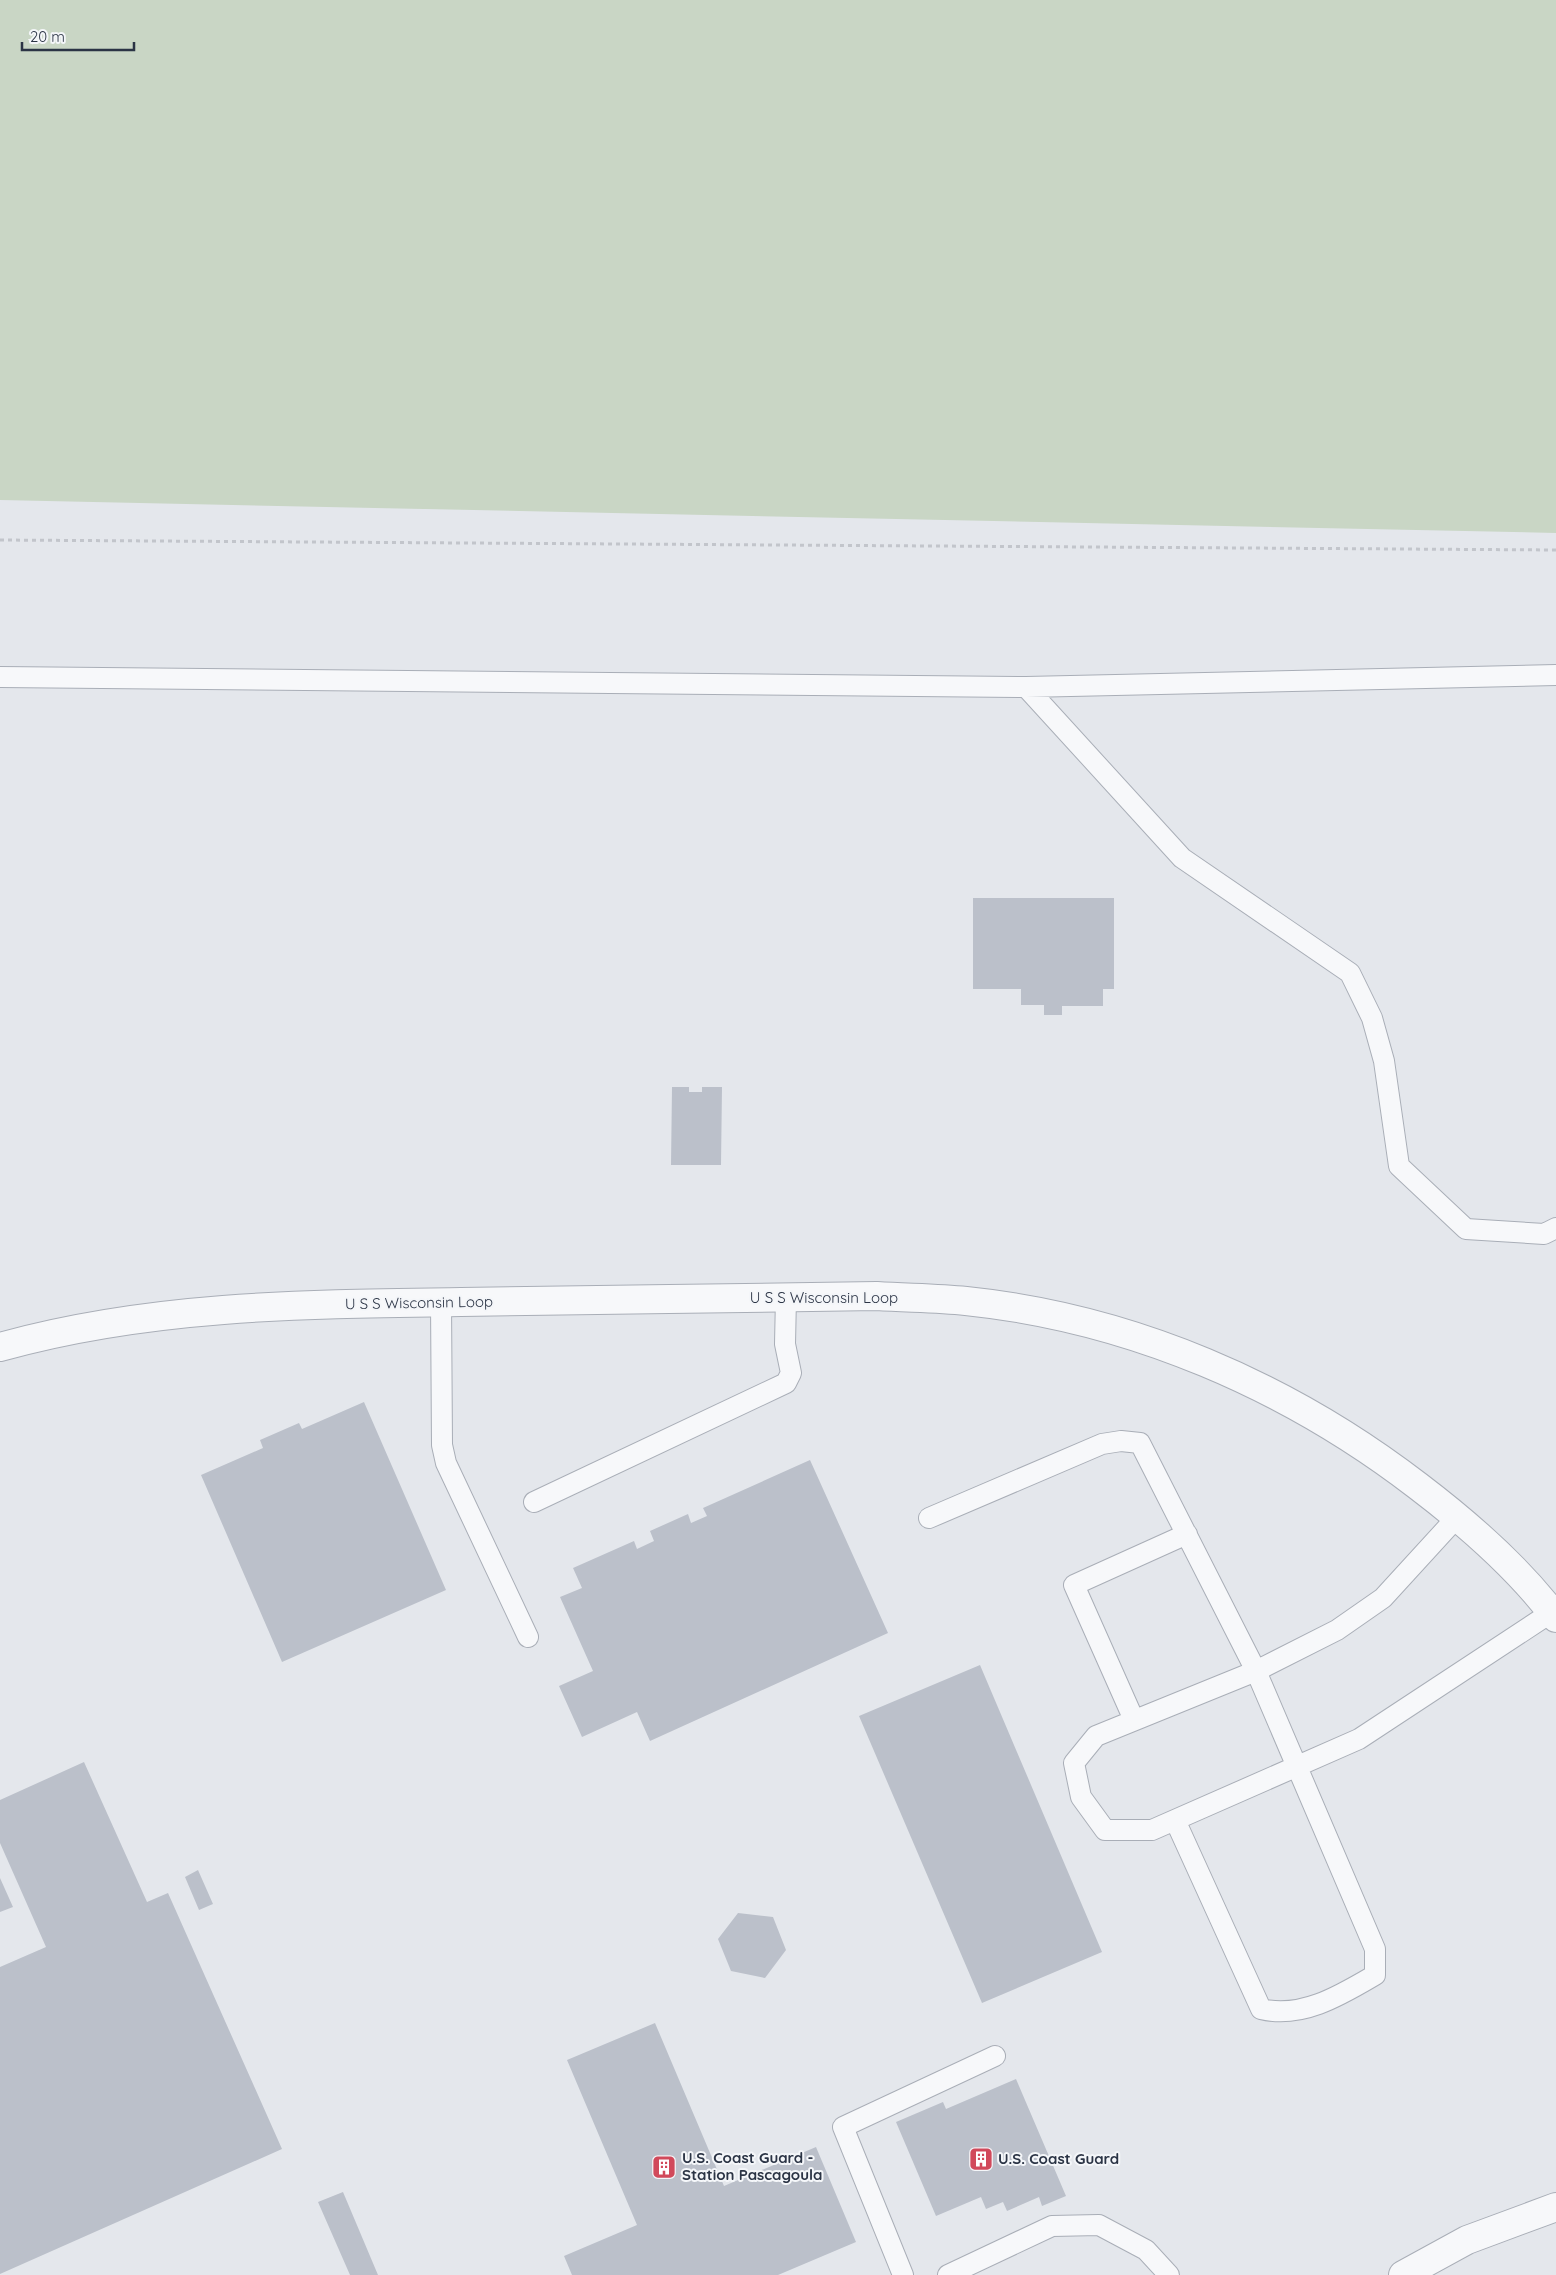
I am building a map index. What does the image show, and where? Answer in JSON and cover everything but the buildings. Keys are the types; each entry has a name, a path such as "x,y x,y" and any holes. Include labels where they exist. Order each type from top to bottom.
{"street":[{"name":"U S S Wisconsin Loop","path":"0,1347 38,1336 133,1319 293,1304 877,1296 967,1301 1036,1312 1133,1335 1203,1360 1286,1399 1374,1451 1458,1516 1497,1553 1554,1615"},
{"path":"1403,2275 1467,2240 1556,2207"}],"lane":[{"path":"0,677 1026,687 1556,676"},
{"path":"1026,687 1182,858 1350,973 1372,1018 1384,1061 1399,1166 1466,1229 1544,1234 1556,1228"},
{"path":"534,1502 786,1383 792,1373 785,1344 786,1297"},
{"path":"442,1302 442,1444 446,1463 528,1637"},
{"path":"929,1518 1102,1444 1121,1441 1140,1443 1256,1671 1375,1949 1375,1975 1302,2011 1278,2013 1261,2010 1175,1820"},
{"path":"1458,1516 1383,1598 1337,1630 1256,1671 1096,1736 1074,1763 1081,1798 1105,1830 1152,1830 1359,1740 1554,1615"},
{"path":"1134,1720 1074,1585 1187,1534"},
{"path":"903,2275 843,2127 995,2056"},
{"path":"948,2275 1052,2226 1099,2225 1146,2250 1169,2275"}],"path":[{"path":"0,540 1556,550"}],"green space":[{"path":"0,0 1556,0 1556,533 0,500"}],"place":[{"name":"U.S. Coast Guard","path":"981,2159"},
{"name":"U.S. Coast Guard - Station Pascagoula","path":"664,2167"}]}
